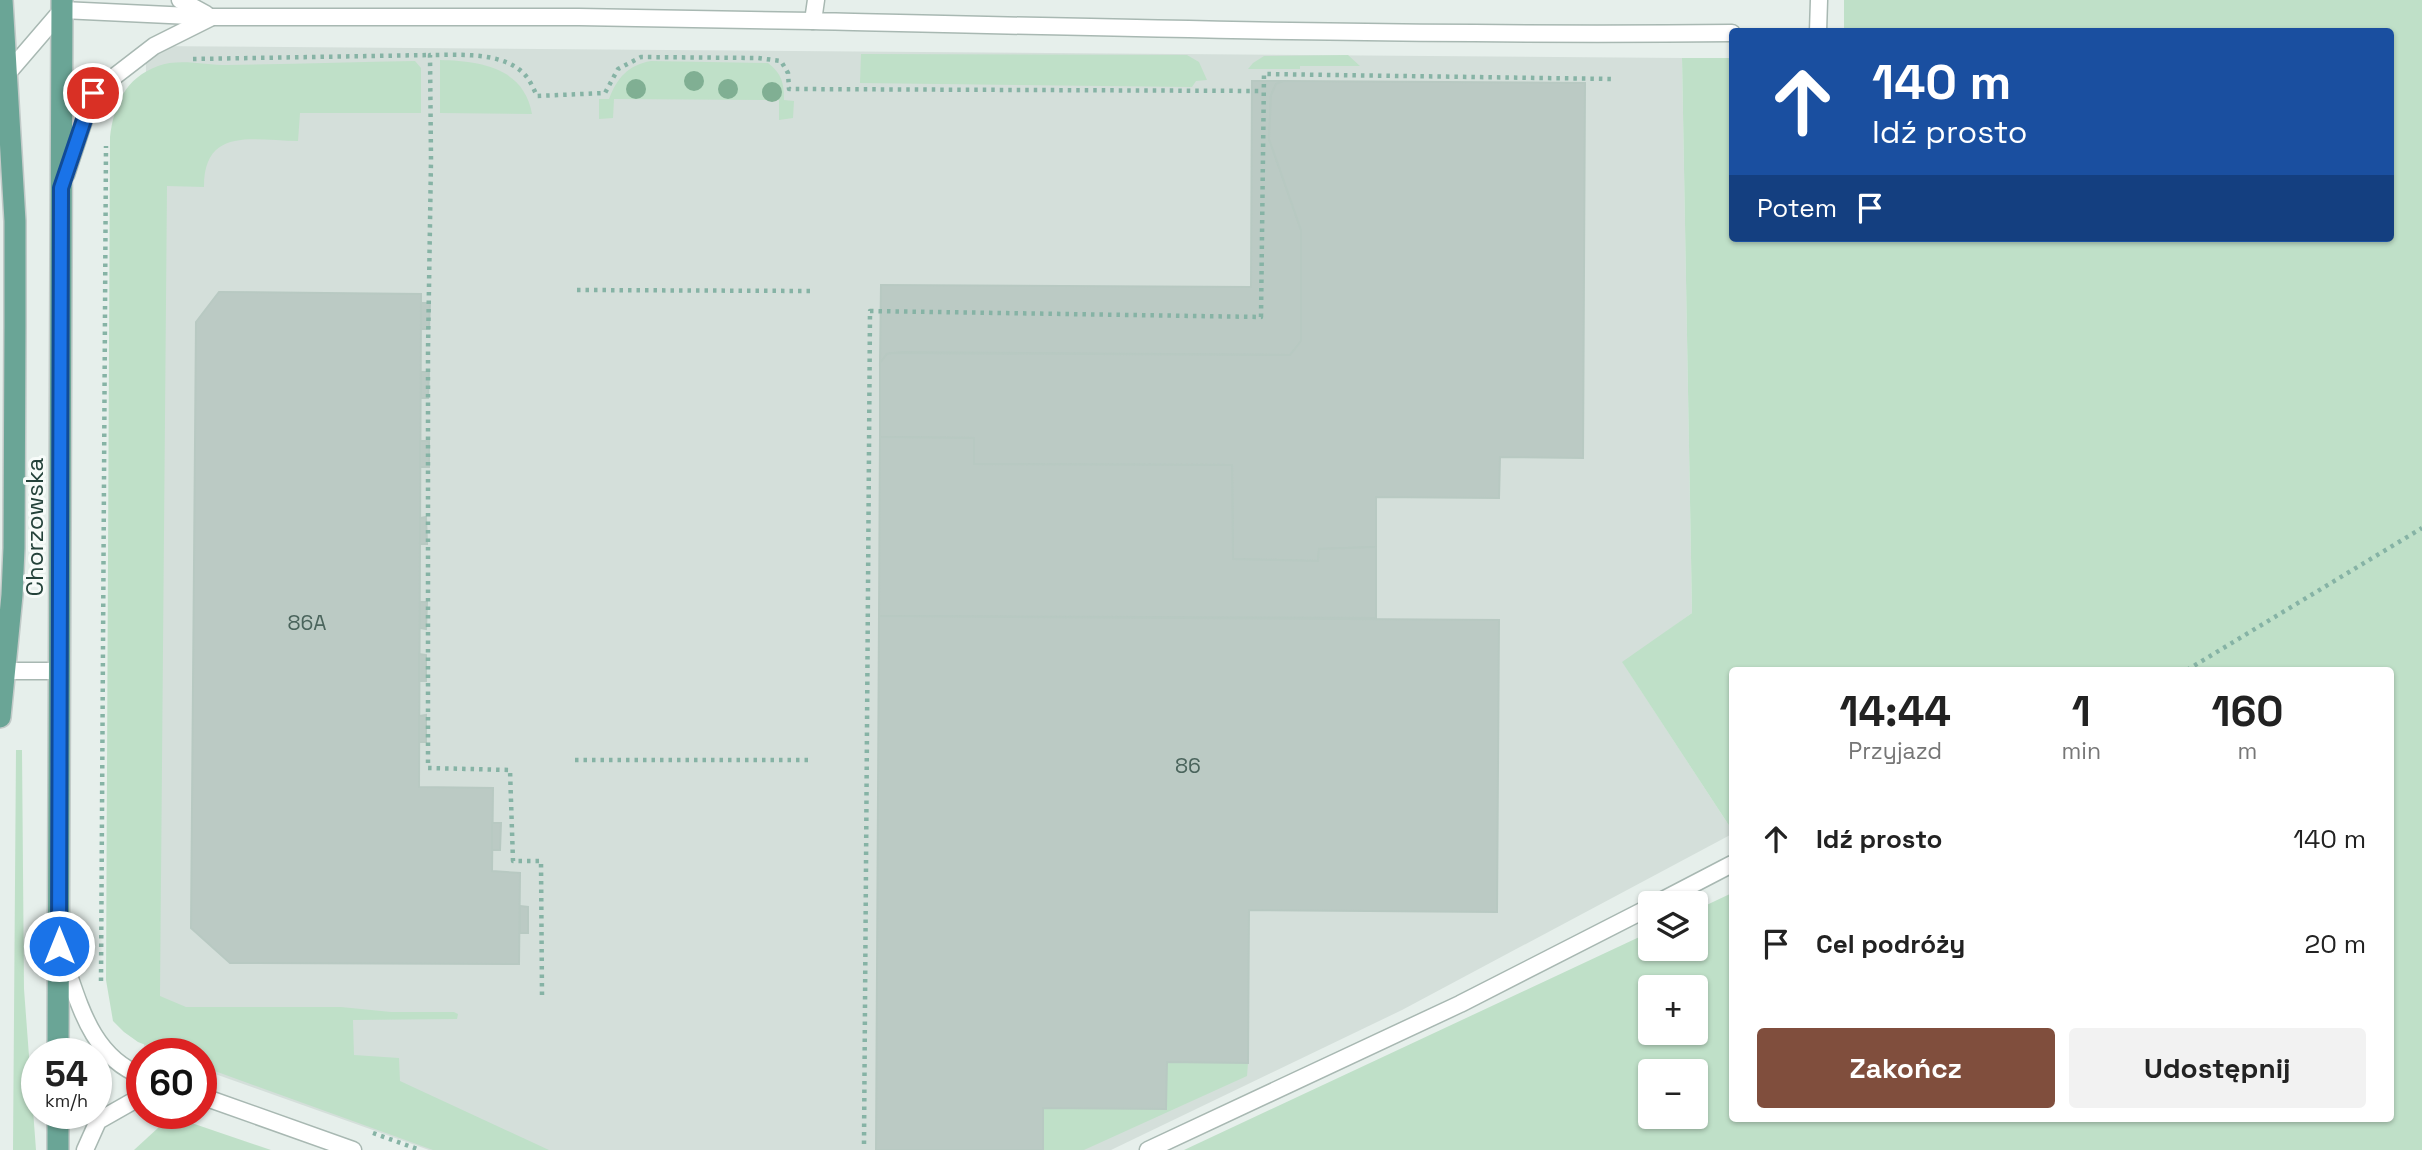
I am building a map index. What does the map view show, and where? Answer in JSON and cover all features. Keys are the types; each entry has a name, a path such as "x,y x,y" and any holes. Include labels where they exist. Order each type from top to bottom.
{"main road":[{"path":"0,717 14,548 15,221 2,0"},
{"name":"Chorzowska","path":"58,1038 61,188 59,3"},
{"path":"58,1129 58,1150"}],"lane":[{"path":"180,0 212,17"},
{"path":"813,21 816,0"},
{"path":"1818,28 1819,0"},
{"path":"7,75 59,3 212,17 579,17 1240,30 1729,33"},
{"path":"61,188 93,93 154,46 212,17"},
{"path":"2,671 60,671"},
{"path":"1680,891 1729,866"},
{"path":"1147,1150 1460,1004 1638,912"},
{"path":"59,946 89,1030 110,1058 126,1067"},
{"path":"217,1102 353,1150"},
{"path":"85,1150 98,1121 126,1105"}],"path":[{"path":"430,55 428,768 510,770 513,862 541,861 542,995"},
{"path":"220,57 457,55 500,60 525,75 537,96 605,93 618,69 641,57 758,58 781,61 788,73 789,89 1263,91"},
{"path":"864,1144 870,311 1261,317 1264,74 1612,79"},
{"path":"101,984 106,144"},
{"path":"577,290 811,291"},
{"path":"2192,667 2422,528"},
{"path":"575,760 809,760"}],"shaded area":[{"path":"146,46 1682,58 1692,613 1623,663 1729,825 1729,836 1402,1010 1111,1150 429,1150 217,1075 217,1038 144,1038"}],"green space":[{"path":"1844,0 2422,0 2422,1150 1184,1150 1638,938 1638,961 1708,961 1708,904 1729,894 1729,1122 2394,1122 2394,667 1729,667 1729,825 1622,662 1692,613 1682,58 1729,58 1729,242 2394,242 2394,28 1844,28"},
{"path":"861,54 1187,55 1199,62 1207,80 1196,81 1192,87 860,83"},
{"path":"1348,55 1360,66 1248,69 1264,56"},
{"path":"440,60 484,65 510,77 520,86 532,114 440,113"},
{"path":"415,61 421,68 421,113 300,113 298,141 235,141 212,154 206,168 204,187 167,186 160,996 186,1007 341,1007 391,1012 454,1012 458,1014 457,1019 353,1020 354,1055 399,1058 400,1081 549,1150 433,1150 217,1072 217,1038 132,1038 113,1021 106,980 110,137 123,94 129,85 147,71 166,64 183,62 227,65"},
{"path":"651,61 768,63 781,79 784,100 794,101 793,118 779,120 779,100 614,99 613,118 599,119 599,99 609,99 620,79 630,69"},
{"path":"16,750 22,750 24,989 28,1038 21,1038 21,1129 34,1129 36,1150 13,1150"},
{"path":"1167,1062 1248,1063 1247,1076 1084,1150 1043,1150 1043,1108 1166,1109"},
{"path":"157,1129 209,1129 271,1150 134,1150"}],"building":[{"path":"1252,81 1283,81 1276,84 1271,95 1269,139 1301,230 1301,341 1290,355 901,352 887,354 880,363 881,285 1251,287"},
{"path":"1283,81 1585,83 1583,458 1500,457 1499,498 1376,497 1376,547 1319,549 1318,561 1233,559 1232,465 974,464 974,438 880,437 880,363 887,354 892,353 1290,355 1301,341 1301,230 1269,139 1271,95 1276,84"},
{"path":"219,292 421,294 419,787 493,788 492,871 520,873 519,964 230,963 191,928 196,322"},
{"path":"421,303 430,303 429,329 421,329"},
{"path":"421,372 429,372 428,398 421,398"},
{"path":"880,437 974,438 974,464 1232,465 1233,559 1318,561 1319,549 1376,547 1376,618 879,616"},
{"path":"420,441 429,441 429,467 420,467"},
{"path":"426,517 427,544 420,544 420,518"},
{"path":"420,602 427,602 426,629 420,628"},
{"path":"879,616 1499,620 1497,912 1249,910 1248,1063 1167,1062 1166,1109 1043,1108 1043,1150 876,1150"},
{"path":"419,654 426,655 426,681 419,681"},
{"path":"426,715 426,742 419,742 419,716"},
{"path":"492,823 501,823 500,850 492,850"},
{"path":"520,906 528,907 528,933 520,933"}],"route":[{"path":"59,946 61,188 93,93"}]}
